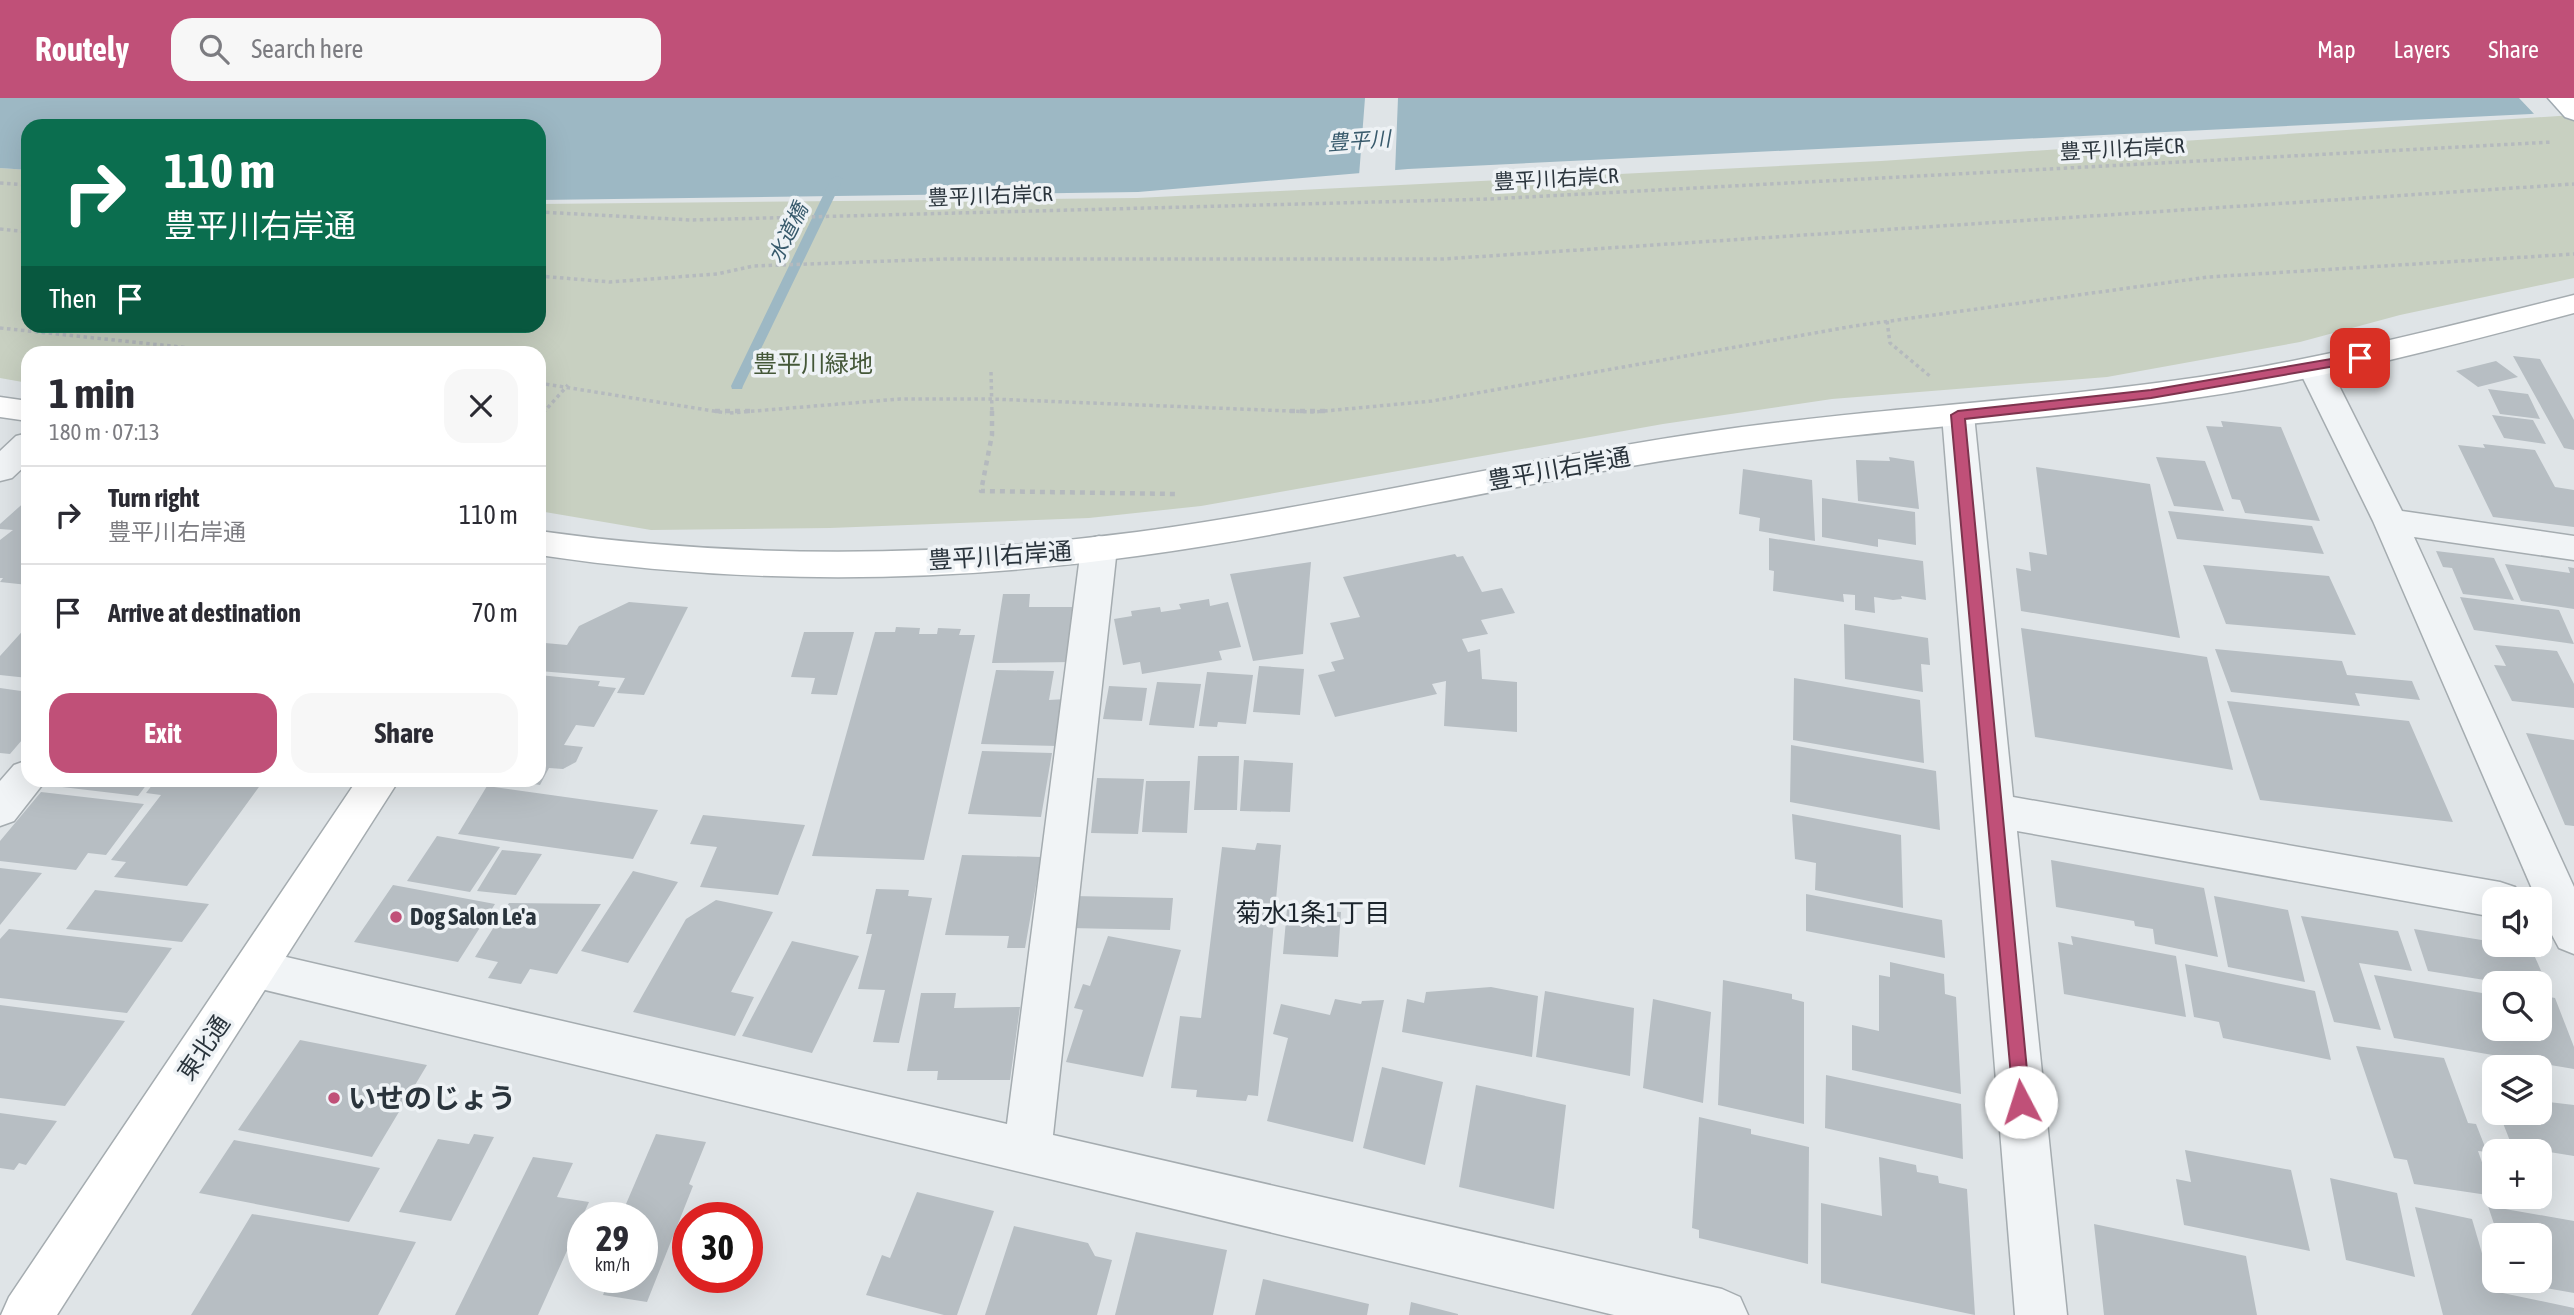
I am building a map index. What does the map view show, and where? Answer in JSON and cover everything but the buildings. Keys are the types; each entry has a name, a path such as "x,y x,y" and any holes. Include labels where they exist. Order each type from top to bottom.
{"street":[{"path":"2561,98 2574,112"},
{"name":"豊平川右岸通","path":"546,544 610,556 727,564 827,566 949,561 1099,548 1215,532 1709,442 2151,394 2314,368 2429,343 2574,304"},
{"path":"2314,368 2390,521 2562,916"},
{"path":"0,407 21,410"},
{"path":"1958,415 2041,1315"},
{"path":"0,470 21,450"},
{"path":"2390,521 2574,548"},
{"path":"1027,1152 1099,548"},
{"path":"0,808 21,784"},
{"name":"東北通","path":"27,1315 374,787"},
{"path":"1993,810 2482,897"},
{"path":"256,970 1722,1315"}],"path":[{"name":"豊平川右岸CR","path":"546,212 691,220 1490,199 2560,142"},
{"path":"0,183 21,184"},
{"path":"546,277 610,282 717,274 753,266 945,259 1443,259 2574,184"},
{"path":"0,229 21,231"},
{"path":"546,383 727,413 900,399 992,399 1314,412 1432,401 1886,321 2208,277 2574,254"},
{"path":"1886,321 1890,343 1938,382 1958,415"},
{"path":"0,328 21,330"},
{"path":"48,333 171,346"},
{"path":"991,372 992,435 981,491 1182,494"},
{"path":"546,409 568,385"}],"green space":[{"name":"豊平川緑地","path":"2574,115 2574,278 2400,315 2300,342 2107,377 1832,399 1663,424 1201,506 1089,518 830,528 651,530 546,512 546,346 21,346 21,382 0,378 0,168 21,170 21,333 546,333 546,204 1137,198 1881,161"}],"water":[{"name":"豊平川","path":"0,98 2574,98 2574,109 2531,114 1408,169 1138,192 546,200 546,119 21,119 21,170 0,168"}],"pier":[{"path":"1365,98 1398,98 1395,173 1359,176"},
{"path":"2519,98 2574,98 2574,113 2537,117"}],"waterway":[{"name":"水道橋","path":"737,386 837,179"}],"place":[{"name":"Dog Salon Le'a","path":"396,917"},
{"name":"いせのじょう","path":"334,1098"}],"district":[{"name":"菊水1条1丁目","path":"1313,913"}],"route":[{"path":"2021,1102 1958,415 2151,394 2360,358"}]}
